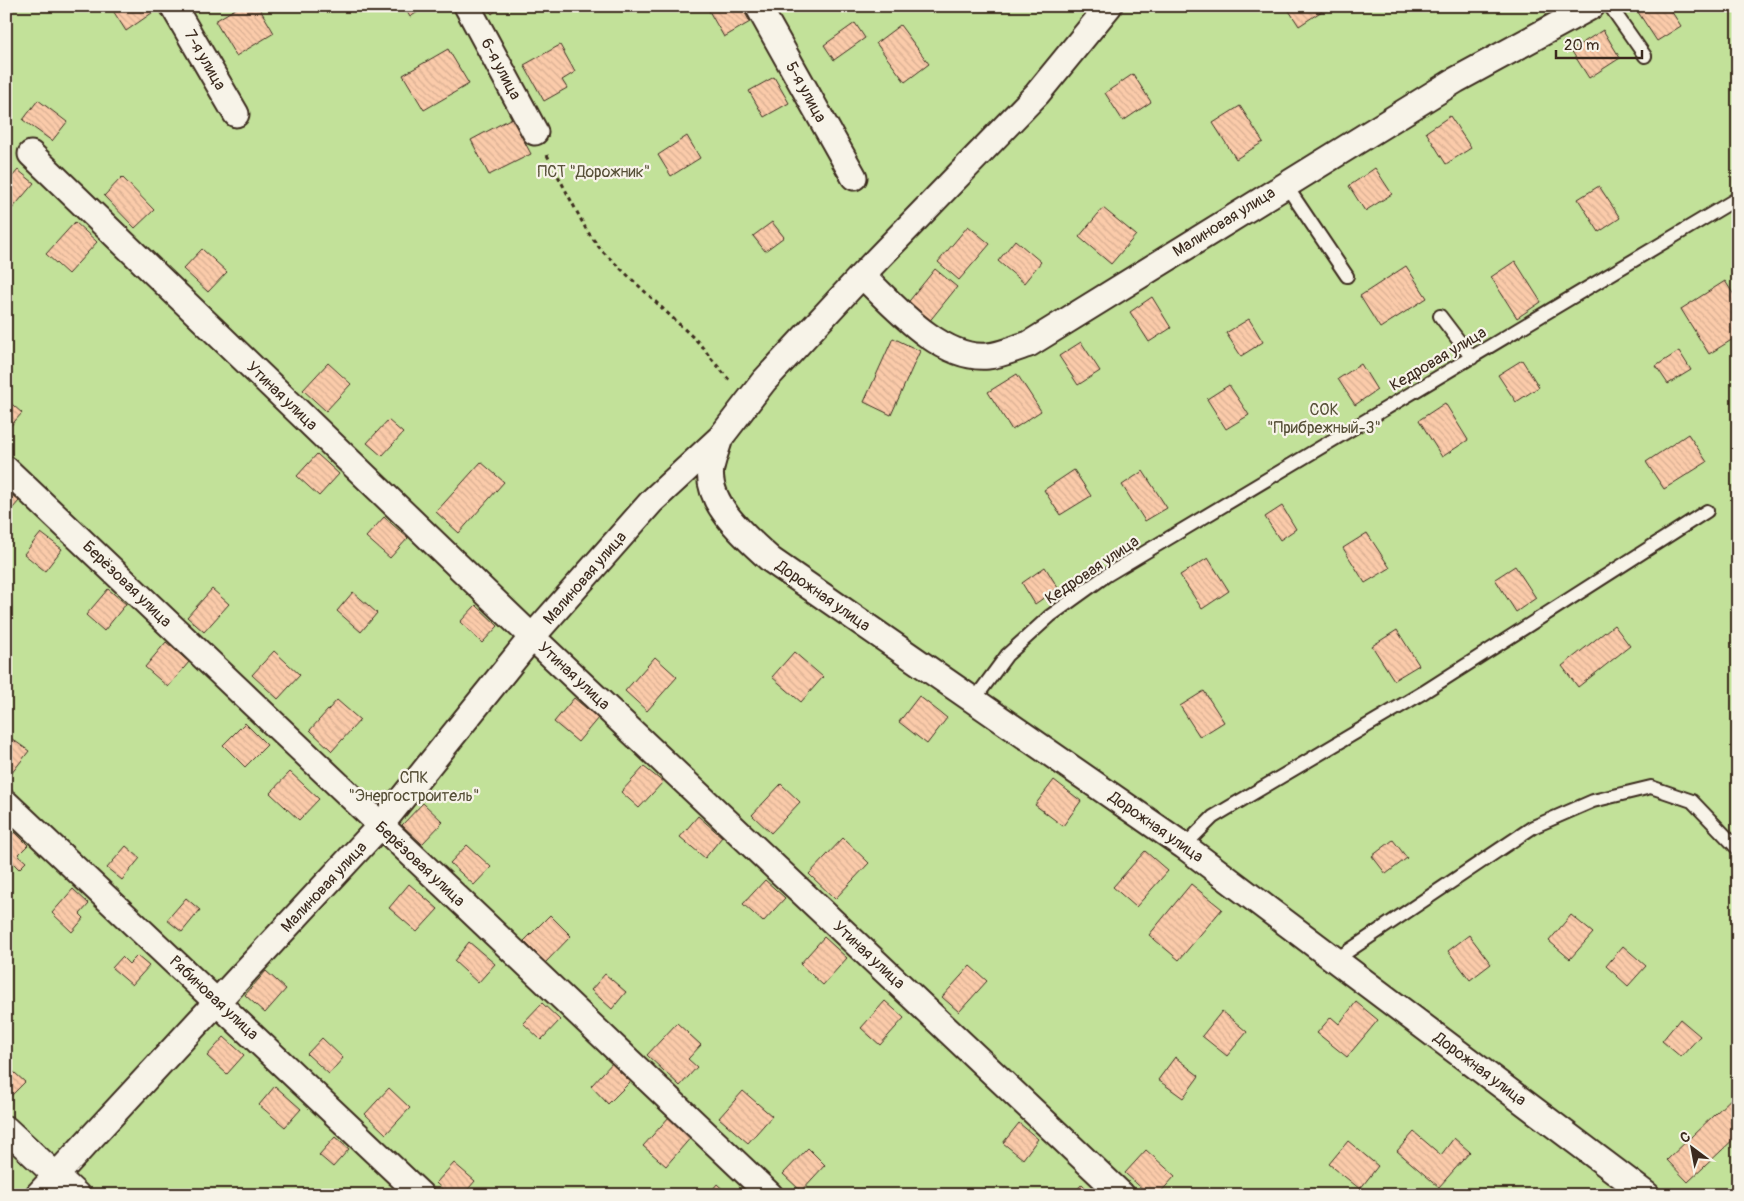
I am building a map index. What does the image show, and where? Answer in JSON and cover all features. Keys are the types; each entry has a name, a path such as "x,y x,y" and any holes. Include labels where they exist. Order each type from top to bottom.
{"street":[{"name":"7-я улица","path":"173,6 236,114"},
{"name":"6-я улица","path":"467,6 535,132"},
{"name":"5-я улица","path":"758,6 854,177"},
{"path":"720,438 764,381 862,275 1037,94 1109,6"},
{"name":"Малиновая улица","path":"862,275 906,318 955,352 988,356 1029,344 1456,80 1592,6"},
{"name":"Утиная улица","path":"31,154 532,637 1122,1195"},
{"name":"Малиновая улица","path":"38,1195 219,1002 380,826 532,637 652,501 720,438"},
{"name":"Дорожная улица","path":"720,438 710,470 714,492 726,515 771,560 1184,846 1647,1195"},
{"name":"Берёзовая улица","path":"6,469 770,1195"},
{"name":"Рябиновая улица","path":"6,803 219,1002 421,1195"},
{"path":"6,1129 77,1195"}],"lane":[{"path":"1610,6 1645,56"},
{"path":"1285,184 1347,276"},
{"name":"Кедровая улица","path":"974,700 1007,655 1050,616 1106,576 1738,198"},
{"path":"1440,316 1472,358"},
{"path":"1184,846 1213,817 1424,692 1708,511"},
{"path":"1335,960 1533,827 1592,801 1651,787 1692,800 1738,849"}],"path":[{"path":"535,132 587,231 602,251 697,341 747,403"}],"green space":[{"path":"6,6 1738,6 1738,1195 6,1195"}],"building":[{"path":"110,6 158,6 159,8 126,31"},
{"path":"240,6 258,6 274,33 236,56 215,21"},
{"path":"404,6 427,6 410,17"},
{"path":"485,6 501,6 492,14"},
{"path":"717,6 741,6 750,22 724,37 709,11"},
{"path":"1286,6 1327,6 1328,7 1299,26"},
{"path":"1640,6 1668,6 1681,26 1657,41 1636,9"},
{"path":"855,23 865,38 834,60 824,45"},
{"path":"900,25 929,64 905,82 876,43"},
{"path":"1603,30 1620,58 1589,78 1571,50"},
{"path":"560,45 575,72 562,80 567,88 544,101 524,65"},
{"path":"448,49 469,84 424,110 403,75"},
{"path":"1133,74 1151,102 1123,121 1105,93"},
{"path":"774,77 789,103 764,117 749,91"},
{"path":"38,100 67,122 52,141 23,120"},
{"path":"1240,106 1263,142 1236,159 1213,123"},
{"path":"1450,116 1471,148 1446,164 1426,132"},
{"path":"512,118 531,154 489,175 471,140"},
{"path":"687,136 700,158 671,176 658,155"},
{"path":"1375,168 1392,194 1365,211 1349,186"},
{"path":"18,170 34,183 6,216 6,184"},
{"path":"122,177 154,210 135,228 104,196"},
{"path":"1599,186 1620,218 1599,232 1578,199"},
{"path":"1103,208 1136,235 1111,264 1079,237"},
{"path":"75,222 97,242 68,274 46,254"},
{"path":"772,222 784,237 765,251 753,236"},
{"path":"968,226 990,244 959,280 938,262"},
{"path":"1015,240 1041,262 1024,283 998,261"},
{"path":"202,249 227,272 208,292 183,269"},
{"path":"1515,261 1541,302 1517,318 1491,277"},
{"path":"1406,266 1427,298 1380,328 1360,296"},
{"path":"935,269 957,287 928,323 906,305"},
{"path":"1725,281 1738,301 1738,336 1709,354 1681,309"},
{"path":"1152,297 1171,328 1149,342 1130,312"},
{"path":"1249,319 1263,342 1241,356 1226,333"},
{"path":"893,338 920,351 891,415 864,402"},
{"path":"1081,342 1100,371 1078,385 1059,356"},
{"path":"1679,351 1691,370 1668,384 1656,366"},
{"path":"1522,360 1539,387 1516,402 1498,375"},
{"path":"328,363 351,384 326,411 303,390"},
{"path":"1361,364 1377,390 1355,405 1338,379"},
{"path":"1017,374 1041,411 1012,430 988,392"},
{"path":"1229,385 1249,415 1226,429 1207,399"},
{"path":"6,399 22,413 6,431"},
{"path":"1445,403 1468,440 1442,457 1419,420"},
{"path":"388,420 403,433 382,456 367,443"},
{"path":"1688,434 1707,462 1664,489 1646,462"},
{"path":"317,454 339,474 319,496 297,476"},
{"path":"481,462 504,482 459,533 436,512"},
{"path":"1074,470 1091,496 1060,515 1044,490"},
{"path":"1143,471 1167,508 1145,521 1122,485"},
{"path":"6,490 19,501 6,516"},
{"path":"1282,506 1296,529 1280,540 1265,517"},
{"path":"384,517 408,538 390,558 366,537"},
{"path":"41,533 62,549 45,571 24,554"},
{"path":"1367,533 1390,568 1365,583 1343,548"},
{"path":"1208,558 1229,591 1202,609 1180,575"},
{"path":"1515,566 1536,598 1516,612 1495,579"},
{"path":"1045,567 1058,588 1035,604 1022,583"},
{"path":"108,589 126,604 104,631 86,615"},
{"path":"212,589 229,604 204,632 187,617"},
{"path":"353,592 377,613 361,632 337,611"},
{"path":"476,605 498,626 482,643 460,622"},
{"path":"1614,625 1630,646 1578,687 1562,666"},
{"path":"1397,630 1419,665 1394,680 1372,646"},
{"path":"166,642 189,662 168,687 145,667"},
{"path":"274,651 300,675 278,699 252,675"},
{"path":"794,652 823,677 801,702 772,677"},
{"path":"655,657 677,677 647,711 625,691"},
{"path":"1204,691 1224,722 1200,737 1180,706"},
{"path":"919,696 947,718 927,744 899,722"},
{"path":"574,698 598,718 578,742 554,722"},
{"path":"337,700 360,720 332,751 310,730"},
{"path":"245,723 267,745 245,767 223,745"},
{"path":"12,739 29,751 11,774 6,771 6,746"},
{"path":"644,767 663,782 639,808 621,792"},
{"path":"290,772 319,799 299,820 270,793"},
{"path":"1054,780 1081,801 1063,826 1035,805"},
{"path":"781,784 800,802 771,833 752,815"},
{"path":"423,803 443,822 422,844 402,825"},
{"path":"698,816 722,837 705,858 680,837"},
{"path":"15,832 28,845 18,855 26,862 19,869 6,856 6,840"},
{"path":"843,838 869,863 835,899 809,874"},
{"path":"1393,840 1407,858 1386,874 1372,856"},
{"path":"467,845 491,867 474,885 450,863"},
{"path":"126,846 140,858 122,880 107,868"},
{"path":"1145,851 1168,871 1136,907 1113,887"},
{"path":"765,880 785,898 763,922 743,904"},
{"path":"409,884 438,909 417,932 389,908"},
{"path":"1191,884 1222,909 1179,960 1149,935"},
{"path":"73,889 89,904 80,914 84,918 72,932 52,913"},
{"path":"186,898 200,910 182,932 167,920"},
{"path":"550,915 571,936 545,963 524,941"},
{"path":"1571,915 1593,933 1570,959 1549,941"},
{"path":"1469,935 1491,964 1470,980 1448,951"},
{"path":"824,937 847,958 823,985 800,964"},
{"path":"469,942 495,964 478,983 454,961"},
{"path":"1623,946 1646,966 1628,986 1606,966"},
{"path":"137,956 149,966 132,985 112,968 122,957 129,964"},
{"path":"970,966 987,981 959,1012 942,997"},
{"path":"266,971 286,989 265,1013 245,995"},
{"path":"605,974 626,992 612,1009 591,990"},
{"path":"885,1001 904,1018 880,1045 861,1028"},
{"path":"1356,1002 1378,1020 1347,1057 1317,1033 1331,1017 1339,1024"},
{"path":"542,1003 560,1020 541,1040 523,1023"},
{"path":"1222,1011 1247,1032 1227,1056 1202,1036"},
{"path":"1680,1019 1700,1036 1681,1057 1662,1041"},
{"path":"677,1023 701,1045 688,1059 697,1067 680,1086 647,1055"},
{"path":"224,1037 244,1055 227,1074 207,1056"},
{"path":"322,1038 343,1058 329,1074 307,1054"},
{"path":"1175,1057 1199,1076 1183,1098 1158,1080"},
{"path":"614,1061 633,1079 608,1104 591,1086"},
{"path":"6,1065 25,1082 6,1101"},
{"path":"275,1086 301,1109 285,1127 259,1105"},
{"path":"389,1088 410,1108 386,1134 365,1114"},
{"path":"743,1091 772,1116 748,1143 719,1118"},
{"path":"1738,1092 1738,1135 1688,1182 1667,1160"},
{"path":"670,1116 692,1136 666,1166 643,1146"},
{"path":"1019,1123 1038,1139 1023,1159 1003,1143"},
{"path":"1414,1132 1441,1155 1454,1138 1470,1152 1439,1187 1397,1151"},
{"path":"335,1137 349,1149 333,1167 319,1155"},
{"path":"1348,1141 1378,1166 1360,1189 1329,1164"},
{"path":"808,1148 825,1165 801,1191 783,1174"},
{"path":"1146,1150 1175,1176 1158,1195 1149,1195 1125,1173"},
{"path":"454,1163 475,1181 463,1195 449,1195 436,1183"},
{"path":"717,1184 729,1195 708,1195"},
{"path":"1082,1184 1093,1195 1072,1195"}],"park label":[{"name":"ПСТ \"Дорожник\"","path":"594,172"},
{"name":"СОК \"Прибрежный-3\"","path":"1324,419"},
{"name":"СПК \"Энергостроитель\"","path":"414,787"}]}
